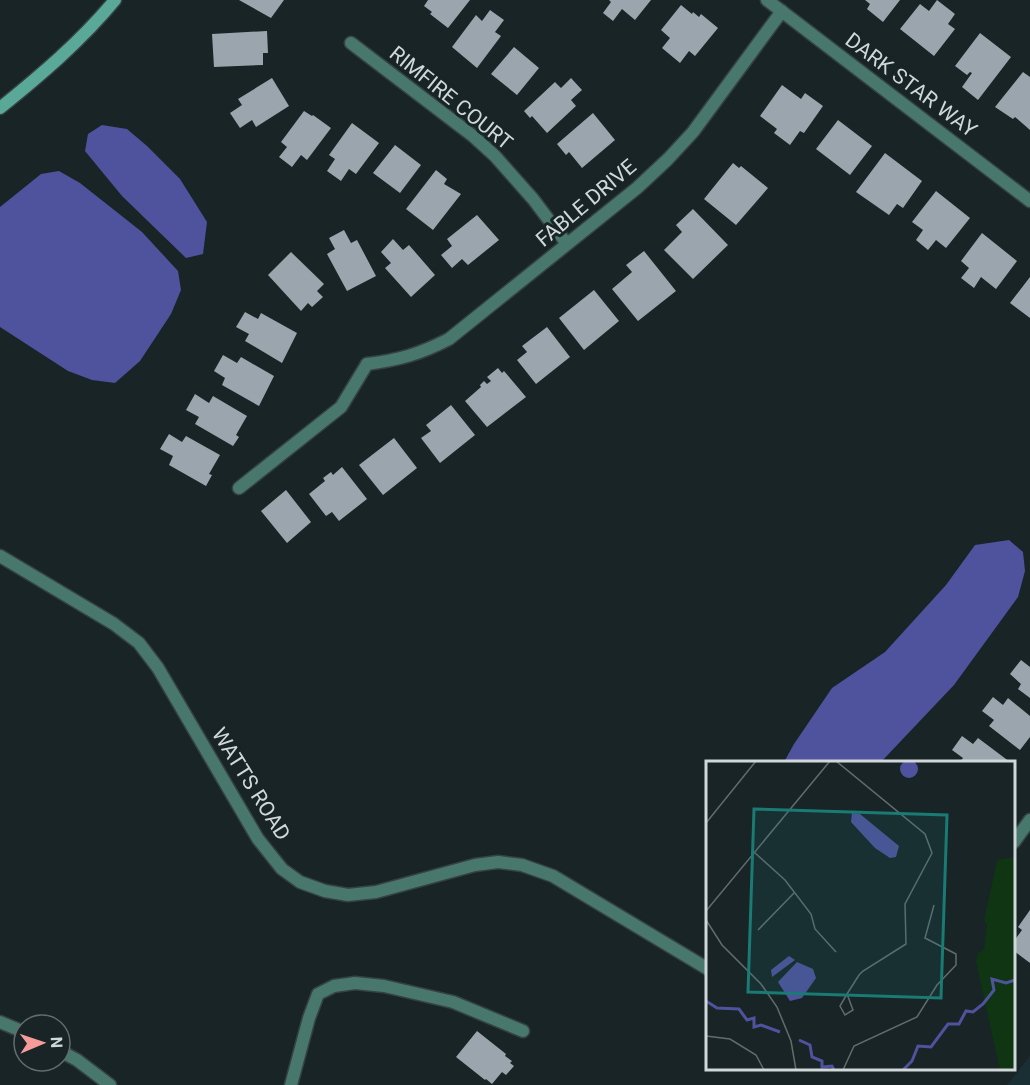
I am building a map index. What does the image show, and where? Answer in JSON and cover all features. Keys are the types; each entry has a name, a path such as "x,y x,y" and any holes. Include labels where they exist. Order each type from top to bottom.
{"street":[{"path":"0,108 43,73 98,21 115,0"},
{"name":"DARK STAR WAY","path":"767,0 1030,201"},
{"name":"FABLE DRIVE","path":"239,488 341,407 367,364 397,360 424,352 449,339 637,188 693,132 782,11"},
{"name":"RIMFIRE COURT","path":"351,43 473,136 495,156 567,244"},
{"name":"WATTS ROAD","path":"2,559 114,624 139,643 158,668 258,839 282,869 300,882 325,891 348,895 376,892 475,865 498,862 522,865 553,876 706,968"},
{"path":"1015,841 1030,820"},
{"path":"291,1085 309,1017 318,994 334,986 355,983 384,986 453,1002 523,1031"},
{"path":"72,1057 110,1085"}],"shaded area":[{"path":"102,125 127,129 180,179 207,222 203,254 186,258 122,196 85,151 88,134"},
{"path":"59,171 80,183 142,232 178,271 181,290 171,314 140,361 115,383 92,380 68,371 0,327 0,207 41,174"},
{"path":"1009,540 1023,552 1025,571 1018,597 954,685 882,761 785,761 832,688 885,652 946,585 975,545"},
{"path":"1030,1056 1030,1085 1007,1085"}],"building":[{"path":"239,0 284,0 271,18"},
{"path":"428,0 470,0 448,28 430,14 432,12 424,6"},
{"path":"609,0 651,0 635,20 622,9 613,21 603,13 611,2"},
{"path":"865,0 900,0 883,22 867,9 870,4"},
{"path":"937,0 955,14 948,24 955,29 934,56 900,29 920,4 929,11"},
{"path":"681,5 692,14 693,12 699,17 701,14 718,28 695,56 689,51 680,63 662,48 670,38 661,30"},
{"path":"490,10 504,20 495,32 501,36 477,68 452,47 476,15 482,21"},
{"path":"267,31 268,53 263,53 263,65 214,67 212,34"},
{"path":"980,33 1011,57 978,100 962,87 972,73 967,75 955,66"},
{"path":"514,47 539,68 517,95 491,74"},
{"path":"1023,72 1030,77 1030,130 1015,117 1013,119 995,107"},
{"path":"272,78 289,106 256,127 252,120 240,128 230,113 242,105 238,99"},
{"path":"571,78 582,90 571,100 576,106 547,133 532,116 530,118 524,111 555,82 561,88"},
{"path":"782,85 801,99 805,93 823,106 804,133 800,131 790,145 774,133 777,129 760,116"},
{"path":"304,111 331,128 307,160 301,155 292,167 279,157 287,147 281,142"},
{"path":"593,113 615,140 582,168 569,152 566,155 557,144"},
{"path":"838,120 872,146 850,175 816,149"},
{"path":"352,123 379,143 356,174 349,169 341,181 327,171 335,159 329,155"},
{"path":"395,145 421,165 400,193 373,173"},
{"path":"885,153 922,181 903,208 897,204 889,215 856,192"},
{"path":"733,163 739,168 741,166 768,188 736,225 704,199"},
{"path":"436,170 447,179 444,184 461,194 433,230 406,209"},
{"path":"936,191 970,218 946,248 936,240 928,250 916,240 923,230 912,222"},
{"path":"693,209 728,245 693,279 664,250 682,232 676,225"},
{"path":"477,215 499,240 468,265 462,259 452,268 441,255 452,246 447,239"},
{"path":"344,230 351,243 357,240 376,276 347,291 327,254 335,249 329,238"},
{"path":"982,233 1017,261 996,289 981,277 974,288 961,278 969,268 961,261"},
{"path":"393,239 403,250 409,245 435,275 411,297 385,268 391,263 381,252"},
{"path":"644,251 676,291 638,321 612,289 632,272 626,265"},
{"path":"291,252 324,284 317,291 323,297 312,307 308,303 301,311 268,275"},
{"path":"1030,277 1030,318 1010,303"},
{"path":"594,290 619,321 584,350 559,318"},
{"path":"245,312 258,319 261,313 297,333 282,363 245,341 249,334 236,327"},
{"path":"547,327 570,357 536,384 517,360 527,352 522,346"},
{"path":"223,355 237,363 241,357 274,376 259,406 222,385 225,378 214,371"},
{"path":"498,368 502,373 504,371 526,397 487,427 465,401 481,387 484,381 487,384 491,381 487,377"},
{"path":"195,394 209,403 213,396 247,416 236,435 239,437 233,446 195,424 199,417 186,410"},
{"path":"451,405 475,435 440,463 421,438 431,431 426,425"},
{"path":"169,434 182,442 186,436 220,455 209,474 212,475 206,486 169,465 173,456 160,449"},
{"path":"394,438 417,468 383,495 359,465"},
{"path":"342,467 367,499 339,521 332,512 326,516 309,494 325,481 323,478 331,472 333,475"},
{"path":"286,490 311,522 287,543 261,511"},
{"path":"1021,660 1030,667 1030,698 1018,689 1021,684 1010,674"},
{"path":"993,697 1003,705 1008,698 1030,716 1030,737 1020,750 989,726 994,720 982,711"},
{"path":"962,736 973,744 978,738 1009,761 961,761 963,758 952,750"},
{"path":"1030,910 1030,963 1015,952 1015,940 1022,930 1018,927"},
{"path":"477,1031 506,1054 505,1056 512,1061 510,1063 514,1066 506,1075 502,1072 492,1084 456,1057"}]}
